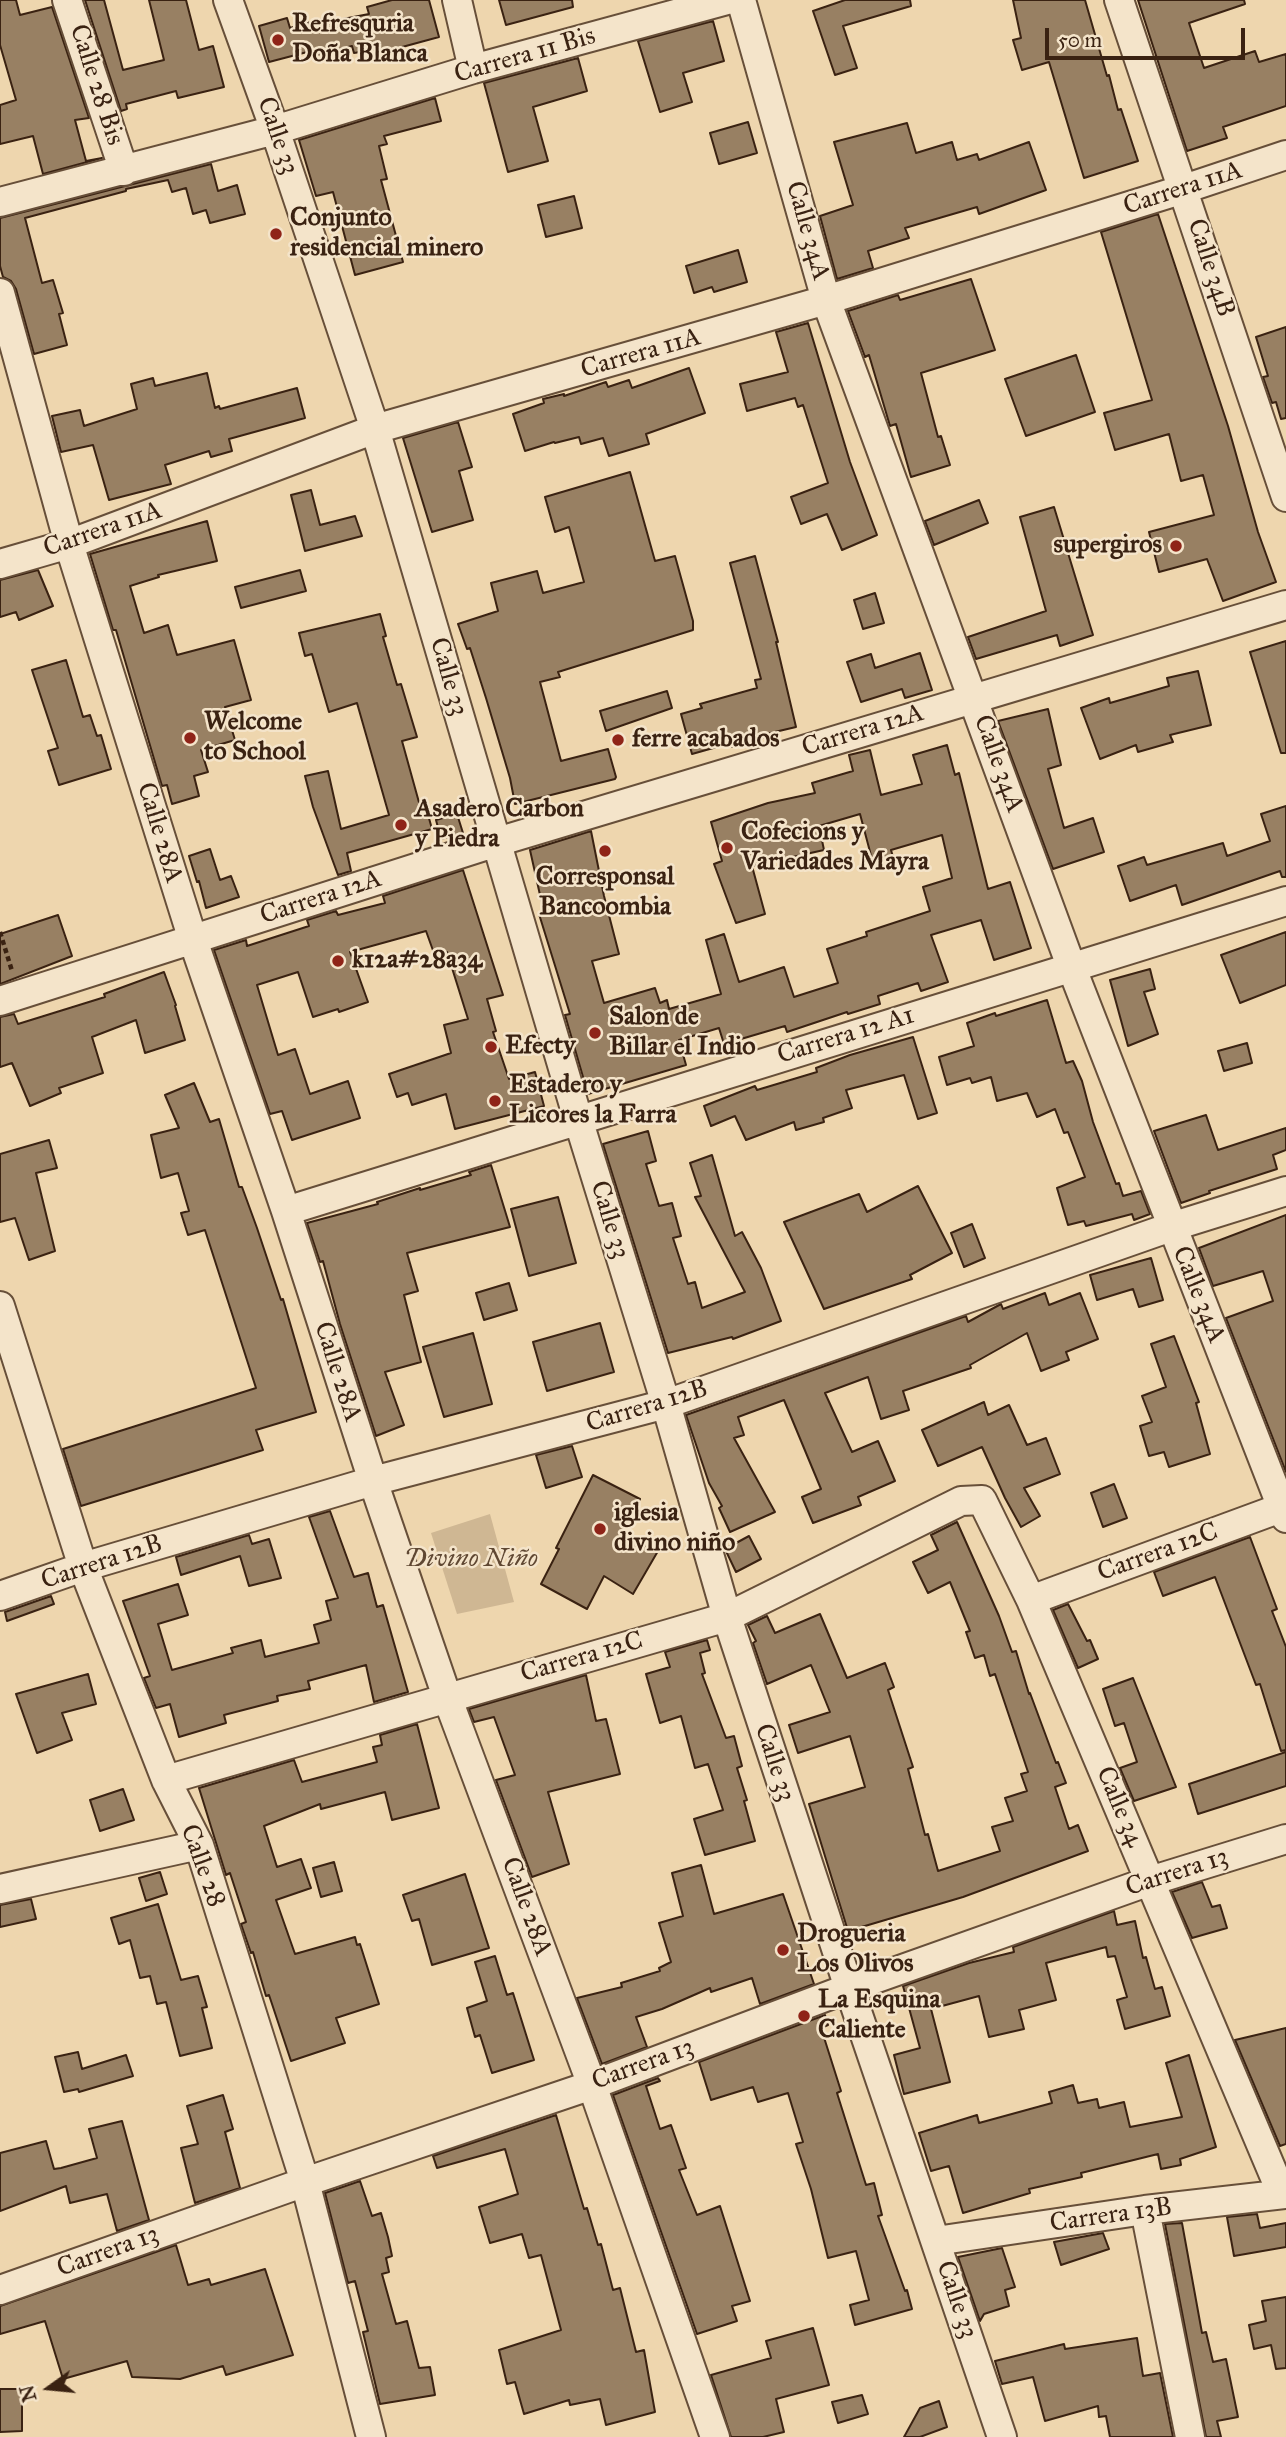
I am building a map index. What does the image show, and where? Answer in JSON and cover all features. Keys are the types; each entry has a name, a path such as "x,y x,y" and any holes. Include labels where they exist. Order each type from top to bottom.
{"street":[{"name":"Calle 28 Bis","path":"67,0 124,171"},
{"name":"Calle 33","path":"228,0 275,130 375,429 727,1617 849,1988 1002,2437"},
{"path":"457,0 473,69"},
{"name":"Carrera 11 Bis","path":"0,202 275,130 473,69 727,0"},
{"name":"Calle 34A","path":"741,0 827,300 1071,966 1171,1227 1285,1510"},
{"name":"Calle 34B","path":"1119,0 1286,498"},
{"name":"Carrera 11A","path":"0,564 69,544 375,429 827,300 1286,155"},
{"name":"Calle 28A","path":"0,293 69,544 193,940 286,1211 373,1482 447,1697 592,2085 715,2437"},
{"name":"Carrera 12A","path":"10,997 497,842 1286,604"},
{"name":"Carrera 12 A1","path":"286,1211 1286,901"},
{"name":"Carrera 12B","path":"0,1596 83,1567 373,1482 666,1404 1171,1227 1286,1191"},
{"name":"Calle 28","path":"0,1306 83,1567 166,1780 199,1845 304,2182 371,2437"},
{"name":"Carrera 12C","path":"166,1780 727,1617 961,1501 982,1500"},
{"name":"Calle 34","path":"982,1500 1031,1600 1284,2194"},
{"name":"Carrera 12C","path":"1031,1600 1285,1510"},
{"name":"Carrera 13","path":"0,2290 304,2182 592,2085 849,1988 1150,1881 1286,1839"},
{"path":"0,1889 199,1845"},
{"name":"Carrera 13B","path":"936,2241 1145,2210 1284,2194"},
{"path":"1145,2210 1190,2437"}],"path":[{"path":"0,932 10,997"}],"green space":[{"name":"Divino Niño","path":"490,1514 514,1602 457,1614 431,1533"}],"building":[{"path":"0,0 16,0 20,15 52,7 89,118 75,120 86,161 102,158 43,174 33,136 0,144 0,105 16,100 0,45"},
{"path":"85,0 104,0 123,70 164,60 149,0 186,0 199,50 213,46 224,87 178,98 176,91 126,104 127,109 121,111"},
{"path":"392,0 429,0 439,37 380,53 379,49 354,53 352,46 313,56 311,51 269,62 259,26 287,18 290,28 321,19 322,23 369,14 367,7"},
{"path":"499,0 572,0 573,7 506,25"},
{"path":"845,0 910,0 911,6 843,26 857,68 835,75 813,11"},
{"path":"1013,0 1085,0 1118,110 1121,109 1138,161 1084,178 1049,62 1022,70 1013,40 1021,38"},
{"path":"1138,0 1244,0 1245,4 1189,23 1204,68 1255,51 1259,62 1286,54 1286,106 1223,127 1227,138 1187,151"},
{"path":"713,21 724,61 683,73 692,102 660,112 638,41"},
{"path":"578,58 587,91 533,107 548,161 508,172 484,83"},
{"path":"435,98 441,121 384,136 387,144 379,146 387,179 381,180 403,262 355,275 333,192 316,196 299,140"},
{"path":"748,122 757,153 719,164 710,133"},
{"path":"907,123 916,153 952,142 957,160 977,154 979,160 1029,142 1046,190 979,214 977,207 905,228 909,238 868,251 873,268 837,279 820,216 853,205 834,142"},
{"path":"211,164 218,191 237,185 245,214 210,223 206,210 193,214 186,188 172,192 168,180 25,218 42,283 53,280 63,313 59,314 67,345 34,354 16,289 11,281 3,277 0,266 0,218"},
{"path":"574,196 582,228 546,237 538,205"},
{"path":"1158,214 1276,582 1223,601 1207,559 1159,572 1149,532 1214,515 1203,475 1181,481 1169,434 1115,450 1104,413 1152,400 1101,232"},
{"path":"738,250 747,282 714,292 712,287 694,293 686,266"},
{"path":"971,279 995,350 921,373 938,437 941,436 950,465 911,477 896,424 890,426 869,355 865,357 848,311 898,295 900,300"},
{"path":"808,323 850,462 877,535 842,550 827,514 801,524 791,497 828,483 803,405 798,407 795,398 747,411 740,384 788,372 776,332"},
{"path":"1286,327 1286,418 1281,419 1276,402 1272,403 1263,377 1268,376 1256,337"},
{"path":"1076,355 1095,412 1026,436 1005,379"},
{"path":"689,368 705,413 646,434 649,444 609,456 603,438 581,444 579,437 525,451 513,414 544,403 543,399 564,396 606,382 608,387 629,380 632,388"},
{"path":"207,373 215,408 219,406 220,409 297,388 305,418 229,439 232,451 211,457 209,451 165,465 171,484 109,500 93,445 61,452 52,416 80,410 84,426 137,409 131,384 153,378 155,386"},
{"path":"458,422 472,467 459,471 473,520 432,532 403,438"},
{"path":"630,472 655,561 675,556 693,621 693,630 558,672 560,677 540,682 561,761 608,749 616,777 515,804 486,698 470,648 467,649 458,624 498,611 491,583 537,571 543,593 584,582 569,527 555,532 545,497"},
{"path":"311,490 320,525 355,516 362,536 305,551 291,495"},
{"path":"979,500 988,523 934,545 925,521"},
{"path":"1054,507 1093,635 1060,646 1057,635 976,659 968,637 1046,611 1020,517"},
{"path":"207,521 217,561 158,575 159,577 130,586 144,633 168,625 177,655 234,640 251,700 225,707 235,740 201,750 208,772 194,776 199,796 172,804 167,785 162,786 116,630 113,630 90,554"},
{"path":"755,556 778,642 796,727 762,735 763,738 732,747 731,743 692,754 681,714 702,708 700,704 757,688 755,680 761,679 730,563"},
{"path":"38,570 53,606 19,620 16,612 0,617 0,580"},
{"path":"300,570 306,591 241,608 235,587"},
{"path":"875,593 884,623 863,629 854,600"},
{"path":"380,614 386,636 383,637 397,685 401,684 417,737 402,741 420,806 425,804 432,829 347,853 351,871 338,875 313,807 305,776 328,771 341,829 389,815 357,703 329,712 312,654 305,656 299,633"},
{"path":"1286,641 1286,753 1281,753 1250,652"},
{"path":"920,653 932,690 905,698 902,689 861,702 847,662 871,654 875,668"},
{"path":"66,660 83,717 90,715 97,736 101,735 111,769 59,785 48,751 58,748 32,670"},
{"path":"1198,671 1211,725 1170,735 1173,742 1138,752 1136,745 1100,759 1081,708 1109,698 1110,703 1169,686 1167,678"},
{"path":"667,691 672,708 606,731 600,711"},
{"path":"1048,709 1061,765 1048,769 1064,828 1093,818 1104,852 1053,869 998,721"},
{"path":"947,745 955,775 959,773 988,889 1010,882 1031,948 994,960 981,920 931,935 948,982 921,991 918,983 878,996 880,1004 787,1032 785,1026 724,1044 719,1028 679,1040 686,1065 588,1094 565,1015 570,1014 539,914 544,913 530,850 591,831 619,954 592,961 604,1003 655,988 660,1003 667,1000 669,1009 721,994 706,940 724,934 739,982 784,967 794,997 838,983 827,949 867,936 866,932 930,911 923,887 952,878 942,835 891,850 893,857 873,863 860,814 819,826 824,850 752,866 765,914 736,923 714,864 722,861 711,822 768,803 815,793 812,783 853,771 849,755 870,750 881,795 922,784 913,755"},
{"path":"1286,806 1286,877 1282,877 1280,871 1182,905 1176,885 1130,901 1118,866 1144,857 1147,865 1223,843 1227,856 1270,841 1261,814"},
{"path":"457,814 463,833 441,839 436,820"},
{"path":"210,849 220,880 231,876 239,897 206,908 189,856"},
{"path":"463,870 503,995 487,999 496,1031 493,1032 509,1079 535,1072 544,1106 455,1129 446,1094 412,1105 408,1093 397,1097 389,1074 451,1053 444,1025 468,1019 447,952 435,956 426,931 350,952 368,1002 339,1012 338,1009 313,1017 298,972 257,985 278,1055 295,1049 310,1094 348,1081 360,1118 292,1140 282,1111 270,1114 214,950 246,940 247,946 309,926 307,920 336,911 338,915 385,903 383,896"},
{"path":"58,915 72,956 0,984 0,934"},
{"path":"1286,932 1286,985 1240,1003 1221,955"},
{"path":"1150,969 1155,989 1144,992 1158,1034 1128,1046 1110,980"},
{"path":"164,972 185,1040 145,1053 136,1020 92,1037 103,1073 59,1088 61,1093 30,1106 12,1063 0,1067 0,1017 14,1014 18,1024 105,997 104,994"},
{"path":"1047,1000 1066,1063 1073,1061 1082,1081 1093,1122 1116,1184 1119,1183 1123,1196 1141,1191 1150,1214 1134,1220 1132,1214 1086,1226 1084,1221 1068,1225 1057,1188 1085,1177 1068,1132 1064,1133 1055,1109 1037,1117 1027,1093 997,1101 991,1077 972,1083 970,1078 947,1085 939,1057 974,1046 967,1023"},
{"path":"913,1037 937,1113 918,1119 904,1075 846,1090 852,1108 823,1118 824,1122 796,1130 794,1122 746,1140 735,1116 711,1126 704,1106 755,1086 757,1090 817,1072 816,1068 850,1055"},
{"path":"1247,1043 1252,1063 1224,1071 1218,1051"},
{"path":"194,1083 210,1122 219,1119 239,1187 242,1187 281,1300 283,1299 316,1412 256,1430 263,1450 81,1506 63,1449 256,1388 205,1230 188,1235 181,1213 189,1211 178,1173 161,1178 151,1135 179,1128 165,1095"},
{"path":"1206,1115 1218,1150 1286,1128 1286,1150 1273,1155 1277,1169 1181,1203 1154,1131"},
{"path":"648,1131 656,1161 646,1164 659,1206 672,1203 681,1236 673,1238 688,1284 695,1282 702,1308 745,1292 695,1197 701,1196 690,1163 712,1155 735,1236 742,1232 761,1268 781,1321 733,1339 732,1337 668,1353 603,1144"},
{"path":"49,1140 57,1168 36,1173 55,1251 29,1260 15,1218 0,1222 0,1154"},
{"path":"491,1165 510,1227 407,1253 418,1291 404,1295 421,1362 385,1372 404,1425 376,1436 323,1261 320,1262 307,1223 471,1175 469,1172"},
{"path":"918,1186 952,1253 910,1275 912,1279 824,1309 784,1222 859,1194 867,1212"},
{"path":"558,1197 576,1263 529,1276 511,1209"},
{"path":"1286,1215 1286,1472 1226,1318 1273,1301 1263,1271 1213,1286 1199,1248"},
{"path":"972,1224 985,1258 964,1267 951,1233"},
{"path":"1151,1258 1163,1300 1139,1307 1133,1289 1097,1300 1090,1275"},
{"path":"509,1283 517,1310 484,1320 476,1293"},
{"path":"1045,1293 1049,1305 1080,1293 1098,1339 1066,1352 1069,1360 1041,1371 1027,1333 970,1365 971,1368 903,1391 909,1410 881,1419 868,1377 825,1393 852,1452 878,1441 895,1481 858,1497 861,1505 813,1523 802,1497 821,1489 784,1400 738,1417 744,1435 734,1438 775,1512 730,1532 719,1508 722,1506 709,1483 686,1415 966,1316 968,1322 1001,1304 1003,1309"},
{"path":"600,1323 614,1372 547,1391 533,1342"},
{"path":"473,1333 492,1404 444,1417 423,1347"},
{"path":"1174,1336 1199,1402 1196,1403 1210,1454 1169,1467 1164,1452 1149,1456 1140,1426 1152,1422 1142,1396 1166,1387 1151,1344"},
{"path":"984,1402 988,1415 1009,1405 1027,1445 1046,1438 1060,1474 1024,1488 1040,1516 1021,1527 982,1447 938,1466 922,1430"},
{"path":"572,1446 582,1477 546,1488 536,1455"},
{"path":"593,1475 640,1499 624,1531 658,1551 633,1594 604,1576 587,1609 541,1584"},
{"path":"1114,1484 1127,1518 1103,1527 1091,1493"},
{"path":"330,1511 354,1577 368,1573 377,1607 383,1605 408,1692 374,1702 366,1665 308,1681 310,1689 277,1696 278,1701 224,1715 226,1723 179,1737 170,1704 156,1708 144,1678 150,1676 123,1601 178,1584 188,1615 158,1624 172,1670 233,1653 231,1648 261,1640 265,1657 319,1643 314,1625 331,1620 326,1601 338,1598 309,1517"},
{"path":"957,1522 1012,1652 1016,1651 1029,1694 1066,1783 1055,1787 1069,1829 1078,1825 1088,1851 963,1897 848,1931 809,1804 865,1787 850,1736 798,1753 789,1725 830,1712 811,1665 767,1684 753,1643 756,1641 748,1625 767,1616 775,1633 820,1614 847,1678 885,1663 894,1687 888,1690 913,1767 908,1769 925,1835 928,1834 938,1871 1000,1851 992,1827 1013,1821 1005,1798 1027,1791 1021,1774 1028,1772 995,1674 990,1676 984,1655 975,1658 966,1632 970,1631 950,1582 928,1593 913,1562 938,1550 931,1535"},
{"path":"249,1535 252,1544 269,1539 281,1578 249,1586 240,1556 181,1575 176,1557"},
{"path":"749,1536 761,1559 736,1572 725,1549"},
{"path":"1250,1537 1277,1609 1272,1611 1286,1647 1286,1750 1281,1751 1260,1684 1256,1685 1215,1577 1163,1596 1154,1572"},
{"path":"51,1596 54,1604 7,1621 5,1612"},
{"path":"1068,1604 1098,1659 1078,1668 1053,1610"},
{"path":"707,1640 710,1650 700,1653 705,1673 702,1674 726,1738 734,1736 742,1766 737,1768 755,1841 705,1855 694,1819 723,1810 708,1764 695,1768 681,1716 660,1723 646,1674 670,1667 665,1652"},
{"path":"88,1674 96,1704 62,1713 72,1740 37,1753 16,1694"},
{"path":"586,1675 596,1721 606,1719 620,1774 548,1792 569,1864 532,1877 496,1780 515,1775 494,1717 474,1722 469,1709"},
{"path":"1133,1678 1176,1787 1134,1801 1120,1768 1137,1762 1124,1723 1115,1726 1103,1689"},
{"path":"417,1724 439,1808 392,1820 385,1792 321,1809 320,1804 264,1826 277,1867 301,1859 311,1888 276,1900 295,1954 355,1937 357,1945 360,1944 379,2004 336,2018 345,2043 291,2061 241,1924 246,1922 230,1873 226,1875 199,1788 294,1760 302,1782 377,1762 373,1747 382,1745 380,1735"},
{"path":"1286,1752 1286,1786 1198,1814 1189,1784"},
{"path":"123,1789 134,1820 100,1831 90,1800"},
{"path":"334,1862 342,1891 321,1897 313,1868"},
{"path":"701,1865 714,1914 783,1894 814,1984 760,2004 752,1978 711,1992 710,1988 636,2017 647,2047 602,2064 577,1998 622,1987 621,1983 660,1971 659,1968 671,1962 659,1923 683,1916 672,1873"},
{"path":"160,1872 167,1894 146,1901 139,1878"},
{"path":"465,1874 489,1948 432,1965 419,1919 412,1921 403,1895"},
{"path":"1202,1882 1212,1907 1220,1905 1227,1928 1192,1938 1172,1892"},
{"path":"31,1899 36,1919 0,1927 0,1905"},
{"path":"158,1904 181,1980 198,1976 207,2007 202,2008 212,2048 180,2056 166,2002 157,2004 150,1976 140,1978 130,1940 119,1944 111,1918"},
{"path":"1114,1911 1117,1925 1135,1921 1143,1958 1146,1957 1155,1989 1162,1987 1170,2016 1125,2029 1117,2000 1127,1997 1115,1956 1108,1957 1106,1947 1046,1963 1056,2000 1019,2010 1024,2029 989,2037 979,1996 931,2009 950,2082 904,2094 894,2055 920,2048 903,1986 969,1963 1014,1952 1013,1947"},
{"path":"495,1956 507,1995 513,1993 534,2060 492,2073 480,2035 475,2037 467,2008 487,2001 475,1962"},
{"path":"825,2015 828,2025 821,2028 841,2091 837,2093 866,2185 874,2183 882,2215 878,2216 912,2309 855,2325 850,2305 869,2300 856,2251 828,2258 811,2189 796,2144 803,2142 788,2093 758,2102 753,2087 711,2100 699,2062"},
{"path":"1286,2028 1286,2144 1280,2146 1235,2040"},
{"path":"78,2052 82,2069 126,2055 133,2076 79,2092 78,2089 64,2092 55,2057"},
{"path":"1189,2055 1216,2147 1180,2159 1181,2165 1161,2169 1158,2154 1081,2173 1082,2177 1029,2189 1030,2193 963,2213 949,2166 931,2171 919,2133 977,2115 979,2123 1052,2103 1049,2092 1073,2085 1078,2103 1097,2099 1099,2108 1124,2102 1130,2127 1182,2117 1166,2063"},
{"path":"658,2078 660,2081 646,2086 660,2129 671,2125 686,2168 679,2170 697,2215 720,2206 750,2301 732,2306 737,2321 697,2334 613,2095"},
{"path":"223,2095 233,2129 225,2132 240,2188 195,2203 181,2148 198,2144 187,2106"},
{"path":"556,2115 584,2209 587,2208 598,2245 601,2244 613,2290 620,2288 636,2352 644,2350 655,2412 606,2425 600,2399 570,2405 569,2400 524,2414 515,2382 507,2384 499,2350 561,2330 541,2255 529,2258 522,2234 490,2243 479,2207 518,2194 505,2149 437,2168 433,2156"},
{"path":"122,2121 149,2220 117,2231 107,2194 70,2203 66,2186 0,2211 0,2153 46,2141 54,2169 61,2168 97,2158 89,2129"},
{"path":"360,2181 372,2216 381,2213 388,2237 392,2256 386,2258 389,2272 382,2274 396,2324 407,2321 419,2368 430,2367 435,2395 380,2404 363,2332 368,2331 355,2281 348,2283 325,2193"},
{"path":"1257,2214 1260,2228 1286,2223 1286,2247 1234,2256 1227,2217"},
{"path":"1182,2223 1202,2333 1206,2332 1213,2362 1226,2359 1238,2417 1217,2421 1221,2437 1206,2437 1165,2224"},
{"path":"1103,2233 1109,2249 1061,2265 1054,2242"},
{"path":"176,2245 188,2285 209,2279 211,2285 265,2269 293,2355 226,2375 223,2366 180,2379 132,2377 127,2361 63,2379 45,2321 0,2334 0,2306"},
{"path":"1002,2248 1015,2287 1005,2290 1009,2306 984,2314 980,2321 958,2257"},
{"path":"1286,2297 1286,2368 1276,2369 1271,2345 1254,2349 1249,2325 1266,2321 1262,2301"},
{"path":"813,2328 829,2385 776,2399 784,2432 763,2437 731,2437 711,2375 771,2358 766,2341"},
{"path":"1137,2338 1143,2376 1160,2373 1173,2437 1110,2437 1106,2416 1099,2417 1098,2406 1045,2421 1033,2377 1002,2384 995,2361 1064,2344 1065,2349"},
{"path":"0,2389 22,2389 22,2431 0,2432"},
{"path":"862,2395 868,2414 838,2423 832,2402"},
{"path":"939,2401 947,2427 920,2437 904,2437 920,2408"}],"place":[{"name":"Refresquria Doña Blanca","path":"278,40"},
{"name":"Conjunto residencial minero","path":"276,234"},
{"name":"supergiros","path":"1176,546"},
{"name":"Welcome to School","path":"190,738"},
{"name":"ferre acabados","path":"618,740"},
{"name":"Asadero Carbon y Piedra","path":"401,825"},
{"name":"Cofecions y Variedades Mayra","path":"727,848"},
{"name":"Corresponsal Bancoombia","path":"605,851"},
{"name":"k12a#28a34","path":"338,961"},
{"name":"Salon de Billar el Indio","path":"595,1033"},
{"name":"Efecty","path":"491,1047"},
{"name":"Estadero y Licores la Farra","path":"495,1101"},
{"name":"iglesia divino niño","path":"600,1529"},
{"name":"Drogueria Los Olivos","path":"783,1950"},
{"name":"La Esquina Caliente","path":"804,2016"}]}
